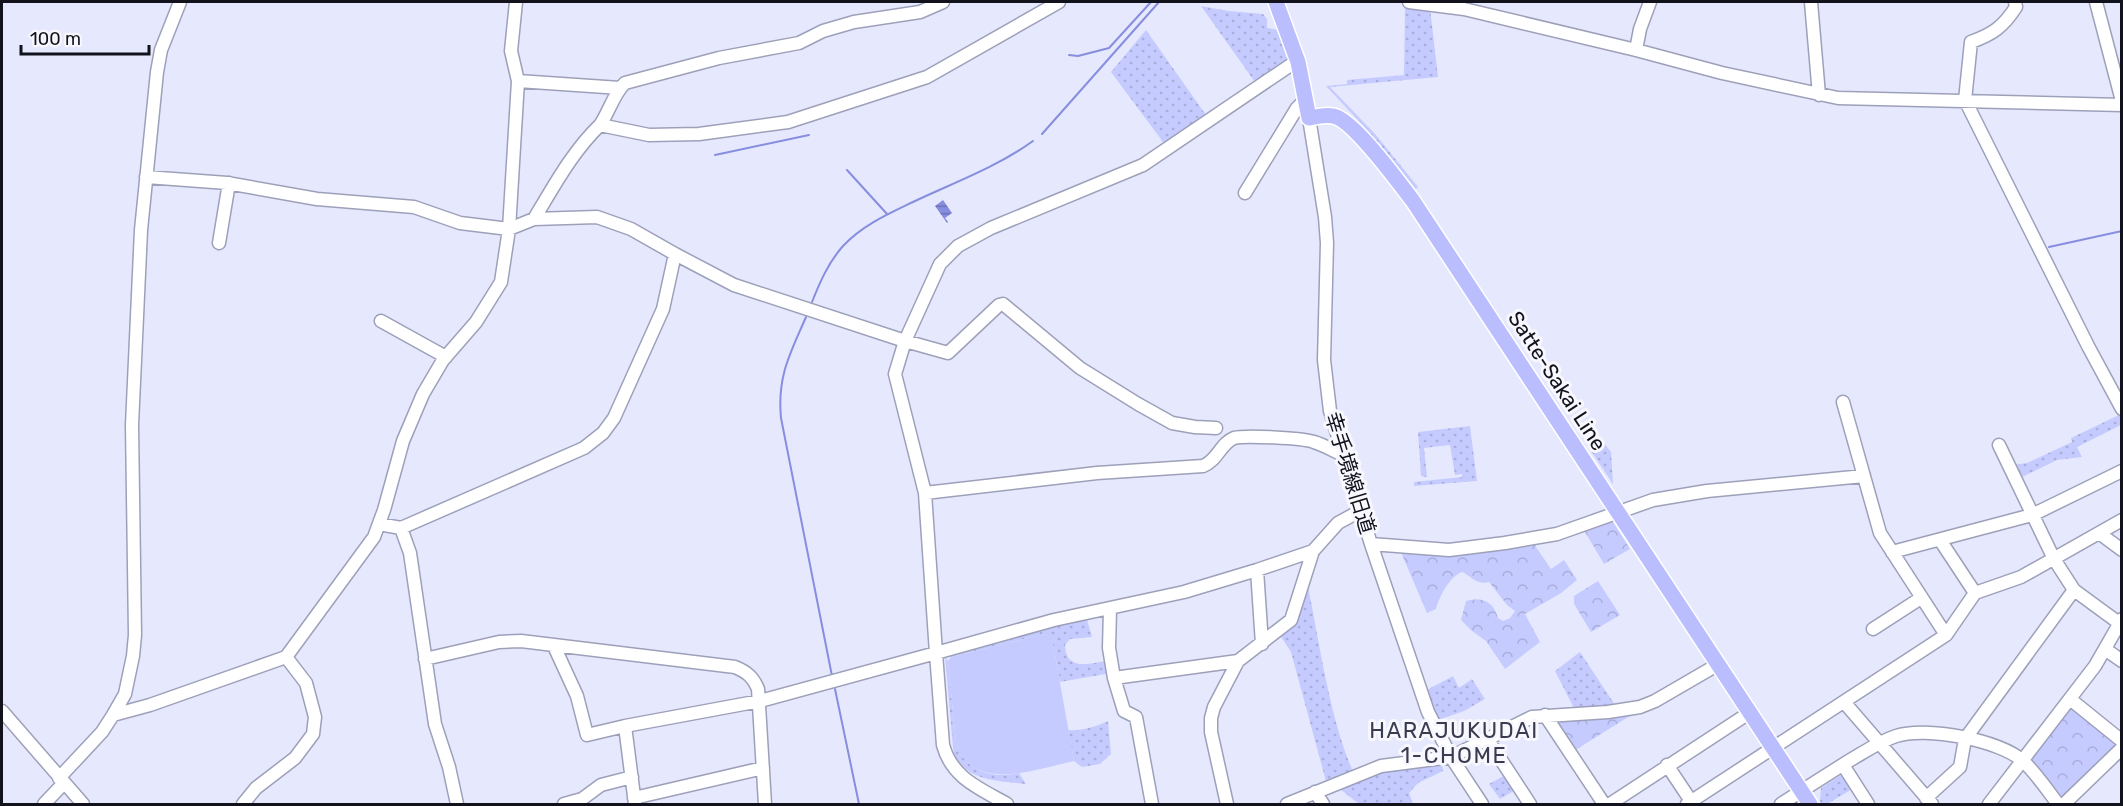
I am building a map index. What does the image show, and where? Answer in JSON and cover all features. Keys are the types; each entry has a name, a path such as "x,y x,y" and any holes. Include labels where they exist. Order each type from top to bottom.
{"main road":[{"path":"1276,2 1298,60 1309,118"},
{"name":"Satte-Sakai Line","path":"1309,118 1334,116 1342,119 1395,176 1471,287 1810,804"}],"street":[{"path":"44,804 113,716 125,694 130,676 135,635 132,425 141,230 154,93 161,50 180,2"},
{"path":"113,716 286,657 374,537 380,524 404,441 423,394 446,357 476,322 501,282 509,229 518,81 511,51 516,2"},
{"path":"534,219 583,141 600,125 609,112 625,82 719,58 799,43 823,31 854,22 920,12 943,2"},
{"path":"600,125 649,135 699,134 788,122 927,77 1059,2"},
{"path":"1409,2 1464,9 1819,95 1838,98 1965,100 2121,96 2096,2"},
{"path":"1636,50 1640,29 1650,2"},
{"path":"1811,2 1819,95"},
{"path":"2015,2 2016,7 2009,18 1992,34 1971,42 1965,100 2121,409"},
{"path":"1007,804 965,779 947,759 943,745 925,493 895,374 905,341 940,264 958,246 992,228 1143,165 1298,60"},
{"path":"518,81 620,88"},
{"path":"1245,193 1297,108 1306,99"},
{"name":"幸手境線旧道","path":"1309,118 1327,243 1324,360 1330,411 1360,511 1428,712 1451,757 1482,804"},
{"path":"146,177 229,183 317,199 414,207 460,223 509,229 534,219 597,217 631,229 734,285 948,353 999,305 1003,304 1080,368 1138,404 1172,423 1216,428"},
{"path":"219,243 229,183"},
{"path":"380,524 401,528 584,448 603,433 614,418 663,309 675,254"},
{"path":"381,321 446,357"},
{"path":"1844,402 1880,532 1946,635"},
{"path":"925,493 1097,473 1203,466 1209,464 1227,443 1239,437 1304,439 1343,455"},
{"path":"1999,445 2054,559 2074,590 2120,621 2095,666 1993,800 2006,804"},
{"path":"1892,552 2032,514 2121,471"},
{"path":"1371,544 1449,550 1504,543 1557,534 1653,500 1679,495 1864,476"},
{"path":"1227,804 1211,732 1214,707 1239,661 1291,620 1313,551 1338,524 1360,511"},
{"path":"1667,765 1691,804 1772,748 1946,635 1975,593 2021,577 2121,520"},
{"path":"401,528 410,553 435,724 449,767 457,804"},
{"path":"2099,533 2121,550"},
{"path":"1940,540 1975,593"},
{"path":"554,646 577,696 587,735 760,701 1054,620 1185,592 1313,551"},
{"path":"1257,570 1262,644"},
{"path":"1844,702 1929,801 1960,767 1965,739 2074,590"},
{"path":"1873,629 1921,598"},
{"path":"1110,609 1109,648 1114,678 1124,711 1136,717 1152,804"},
{"path":"425,659 499,642 521,641 735,667 749,674 758,689 765,804"},
{"path":"2105,649 2121,661"},
{"path":"243,804 256,788 295,758 313,734 315,717 306,683 286,657"},
{"path":"1114,678 1179,671 1239,661"},
{"path":"1287,804 1381,766 1451,757 1520,722 1545,715 1608,712 1640,707 1655,701 1717,665"},
{"path":"2070,699 2121,741"},
{"path":"2,711 83,804"},
{"path":"1610,804 1749,713"},
{"path":"1545,715 1604,804"},
{"path":"625,726 634,801 763,768"},
{"path":"1781,804 1879,743 1898,735 1915,733 1965,739 2001,749 2022,760 2040,779 2058,804"},
{"path":"1488,740 1530,804"},
{"path":"2064,804 2121,748"},
{"path":"1843,765 1868,804"},
{"path":"564,804 582,799 601,785 632,777"},
{"path":"1315,792 1323,804"}],"green space":[{"path":"1405,4 1430,8 1438,77 1330,87 1376,135 1418,187 1416,189 1369,132 1326,86 1347,84 1347,80 1404,75"},
{"path":"1201,6 1263,14 1267,19 1267,28 1279,30 1290,60 1257,85"},
{"path":"1146,30 1206,115 1167,146 1111,72"},
{"path":"2121,414 2121,425 2077,447 2082,457 2057,460 2018,479 2011,465 2027,463 2072,442 2071,438"},
{"path":"1470,426 1477,481 1414,486 1414,482 1462,477 1462,474 1455,475 1450,445 1424,448 1427,477 1421,476 1418,432"},
{"path":"1600,438 1611,452 1613,484 1589,448"},
{"path":"1610,517 1630,549 1604,564 1582,527"},
{"path":"1535,542 1551,569 1564,560 1577,580 1561,593 1525,614 1540,642 1505,669 1486,641 1461,620 1466,601 1472,600 1482,600 1490,604 1498,618 1503,621 1510,618 1515,611 1507,605 1489,582 1478,582 1463,572 1450,581 1436,609 1427,613 1400,550"},
{"path":"1598,581 1620,615 1591,632 1574,604 1574,596"},
{"path":"1307,582 1332,705 1345,752 1354,774 1327,785 1291,652 1280,635"},
{"path":"1099,614 1106,617 1108,633 1102,616 1092,616 1087,620 1092,637 1070,639 1065,645 1066,653 1069,659 1079,664 1106,661 1111,673 1060,682 1052,639 1044,634 951,657 946,653 1054,622"},
{"path":"1044,634 1052,638 1074,761 1007,774 990,773 976,768 964,759 956,743 948,661 951,657"},
{"path":"1580,652 1615,705 1575,710 1555,671"},
{"path":"945,656 948,661 956,743 960,753 980,771 999,775 1019,773 1026,784 982,777 963,767 957,759 953,748"},
{"path":"1453,676 1459,688 1472,679 1485,699 1464,711 1438,720 1425,691"},
{"path":"2072,707 2118,742 2118,746 2066,797 2061,796 2032,760 2032,756 2068,708"},
{"path":"1636,712 1574,751 1554,720"},
{"path":"1108,721 1111,754 1100,764 1082,767 1074,761 1068,730 1088,728"},
{"path":"1442,762 1443,771 1418,783 1409,793 1413,804 1359,804 1340,789 1381,769"},
{"path":"1507,774 1517,789 1500,799 1489,784"},
{"path":"1841,775 1846,776 1854,788 1827,804 1822,804 1820,802 1821,788"}],"water":[{"path":"943,200 952,213 945,218 947,223 935,206"}],"waterway":[{"path":"1069,55 1078,56 1109,48 1151,2"},
{"path":"1042,134 1159,2"},
{"path":"715,155 809,135"},
{"path":"812,302 833,259 843,246 859,232 894,211 990,167 1033,141"},
{"path":"847,170 887,214"},
{"path":"2049,247 2122,231"},
{"path":"806,317 783,377 781,418 832,676"},
{"path":"835,689 859,804"}],"district":[{"name":"HARAJUKUDAI 1-CHOME","path":"1454,742"}]}
